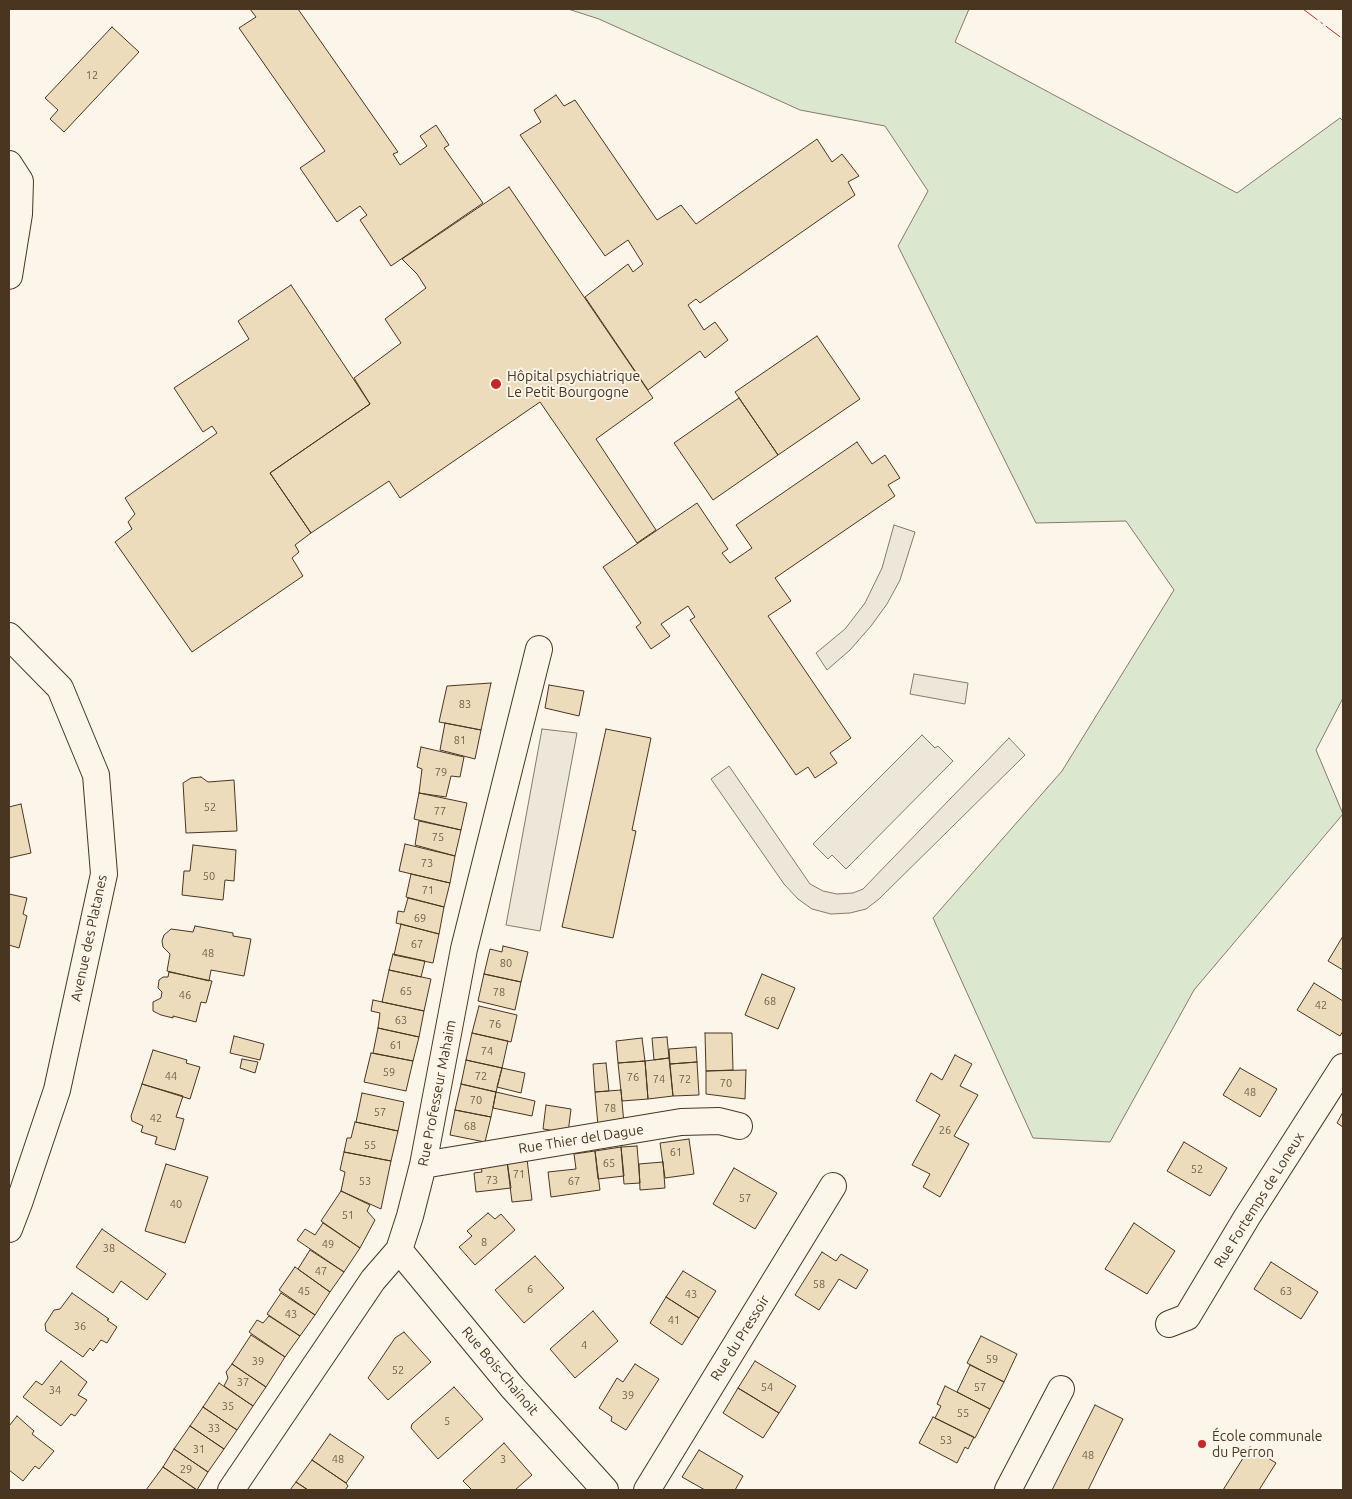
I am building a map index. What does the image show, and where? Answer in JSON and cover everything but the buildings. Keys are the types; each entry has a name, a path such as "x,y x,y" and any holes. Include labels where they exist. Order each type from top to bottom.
{"street":[{"path":"9,164 20,180 19,214 9,276"},
{"name":"Avenue des Platanes","path":"9,636 60,688 96,775 104,874 57,1090 9,1229"},
{"name":"Rue Professeur Mahaim","path":"230,1490 373,1280 399,1250 423,1165 464,949 539,649"},
{"name":"Rue Fortemps de Loneux","path":"1168,1324 1187,1317 1247,1217 1343,1067"},
{"name":"Rue Thier del Dague","path":"423,1165 681,1122 719,1121 739,1126"},
{"name":"Rue du Pressoir","path":"647,1490 833,1186"},
{"name":"Rue Bois-Chainoit","path":"399,1250 512,1387 605,1490"},
{"path":"1008,1490 1061,1389"}],"green space":[{"path":"568,9 969,9 955,42 1237,193 1340,118 1343,121 1343,698 1316,750 1343,814 1194,990 1110,1142 1033,1138 933,918 1062,771 1174,590 1126,521 1036,523 898,246 928,191 885,126 800,110 599,19"}],"shaded area":[{"path":"894,525 915,532 900,580 887,604 871,626 850,650 827,670 816,653 845,629 865,603 882,568"},
{"path":"914,674 968,683 965,704 910,694"},
{"path":"542,729 577,733 540,931 506,925"},
{"path":"922,735 935,748 938,746 953,761 846,869 832,855 828,859 813,844"},
{"path":"1009,738 1025,755 879,899 866,909 850,913 831,914 812,909 798,899 784,884 711,779 729,766 810,884 823,891 837,894 853,893 863,889"}],"power":[{"path":"1303,9 1343,39"}],"place":[{"name":"Hôpital psychiatrique Le Petit Bourgogne","path":"496,384"},
{"name":"École communale du Perron","path":"1202,1444"}]}
